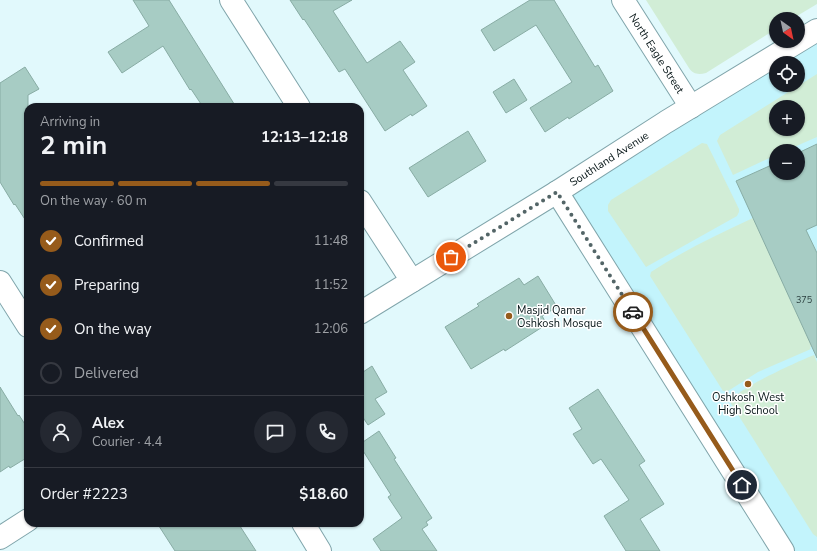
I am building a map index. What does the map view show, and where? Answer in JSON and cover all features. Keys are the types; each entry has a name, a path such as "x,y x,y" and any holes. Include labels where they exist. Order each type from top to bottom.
{"street":[{"path":"231,0 296,103"},
{"name":"North Eagle Street","path":"623,0 691,107"},
{"name":"Southland Avenue","path":"364,311 817,30"},
{"path":"557,192 783,551"},
{"path":"364,207 412,281"},
{"path":"0,282 24,320"},
{"path":"0,538 24,523"},
{"path":"305,527 320,551"}],"shaded area":[{"name":"Oshkosh West High School","path":"817,29 817,551 785,551 557,192 769,59 769,92 805,92 805,56 774,56 787,48 805,48 805,37"}],"green space":[{"path":"646,0 817,0 817,4 804,12 769,12 769,33 706,73 694,73 689,68"},
{"path":"817,74 817,137 801,144 769,144 769,158 733,175 717,141 720,135 769,104 769,136 805,136 805,100 776,100 788,92 805,92 805,82"},
{"path":"702,143 707,144 739,209 739,212 737,216 646,267 608,211 608,205 611,200"},
{"path":"753,218 812,346 810,347 811,349 758,372 728,391 723,391 650,276 651,272 688,250"},
{"path":"814,355 817,362 817,537 813,534 730,402 734,397 754,383"}],"building":[{"path":"133,0 169,0 233,103 200,103 191,89 190,90 163,46 122,73 108,52 149,26"},
{"path":"290,0 352,0 333,11 367,63 400,41 415,62 403,70 427,106 412,116 411,114 385,131 345,69 339,72"},
{"path":"530,0 554,0 595,67 598,65 613,91 569,119 568,117 545,132 530,108 572,82 536,25 494,51 481,30"},
{"path":"25,67 39,89 28,95 28,103 24,103 24,218 0,182 0,83"},
{"path":"514,79 527,100 506,113 493,92"},
{"path":"468,131 486,161 428,197 409,168"},
{"path":"817,144 817,225 806,230 817,253 817,358 736,181 769,166 769,180 805,180 805,150"},
{"path":"538,276 557,307 542,316 547,324 505,351 504,349 471,369 445,327 479,306 477,304 519,278 524,285"},
{"path":"372,366 387,392 375,399 385,414 368,425 364,419 364,371"},
{"path":"0,387 18,416 19,415 24,423 24,459 0,472"},
{"path":"598,389 645,461 639,465 664,504 640,519 660,551 626,551 604,516 629,500 601,459 593,464 573,434 582,429 569,408"},
{"path":"379,431 396,458 394,459 432,518 426,522 428,525 422,529 437,551 381,551 373,539 402,518 388,497 391,495 364,452 364,441"},
{"path":"160,527 241,527 256,551 175,551"}],"way so far":[{"path":"451,257 557,192 633,312"}],"place":[{"name":"Masjid Qamar Oshkosh Mosque","path":"509,316"},
{"name":"Oshkosh West High School","path":"748,384"}],"route":[{"path":"633,312 742,485"}]}
